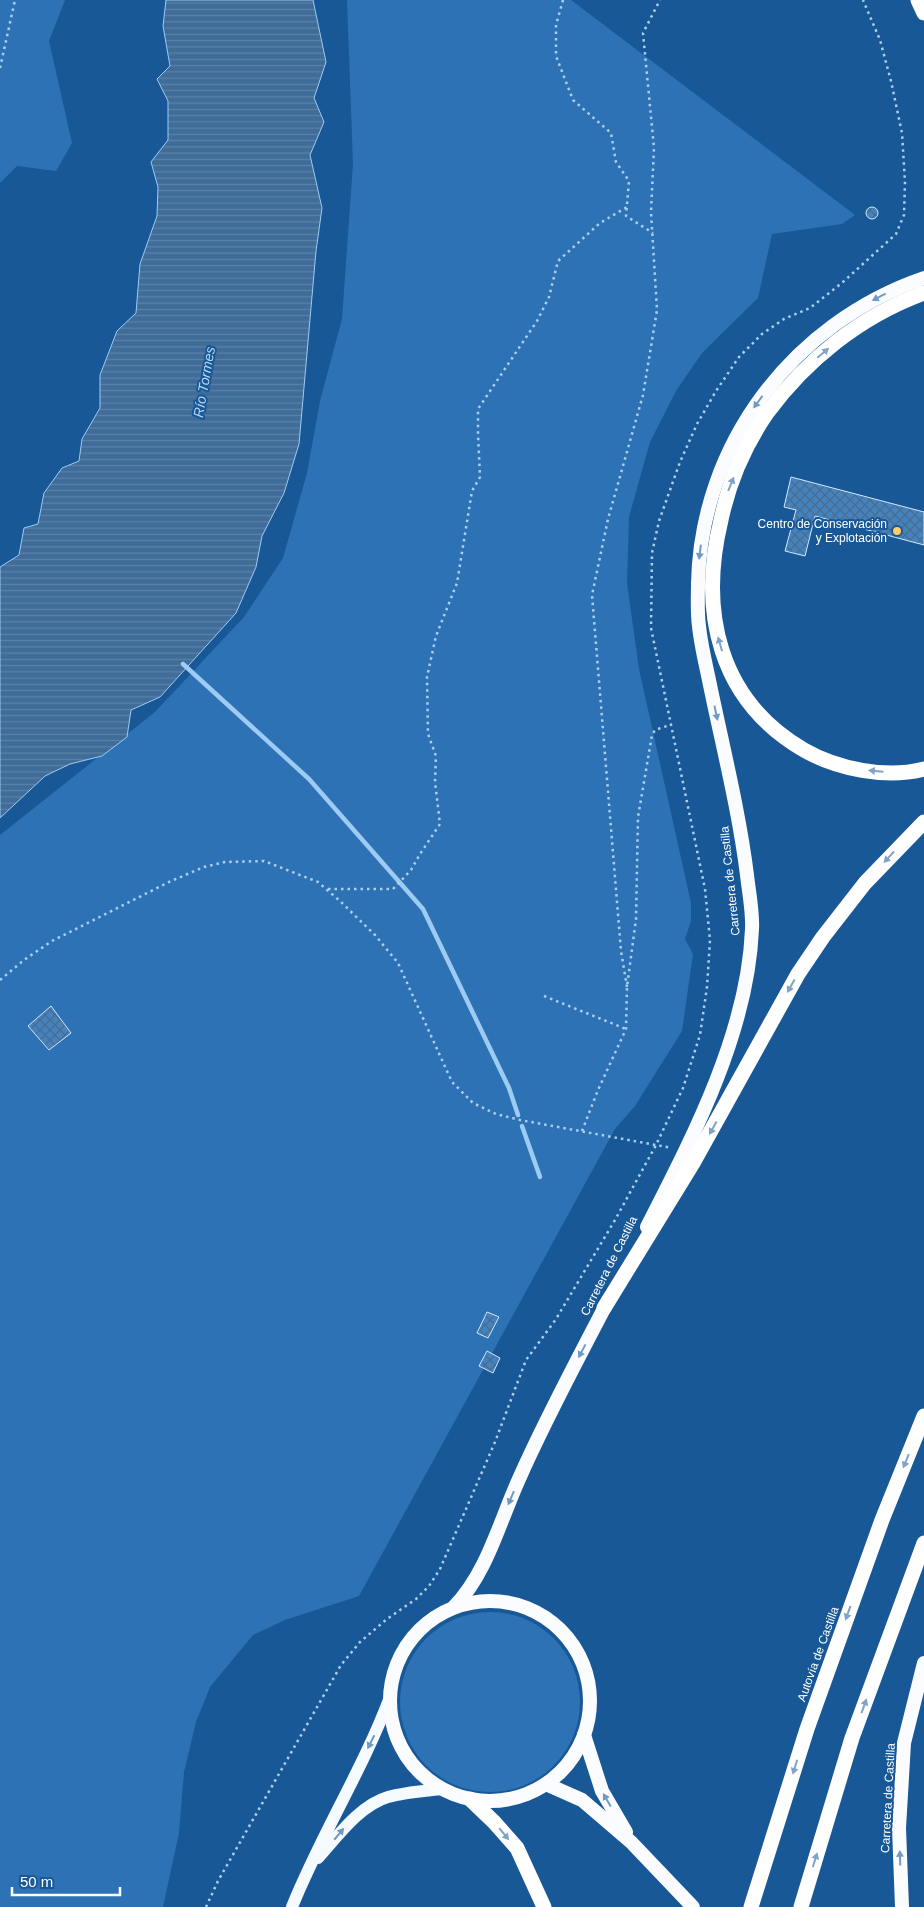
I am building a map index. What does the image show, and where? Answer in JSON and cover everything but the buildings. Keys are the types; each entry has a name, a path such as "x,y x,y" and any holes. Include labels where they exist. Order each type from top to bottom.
{"highway":[{"path":"918,0 924,13"},
{"name":"Carretera de Castilla","path":"454,1607 467,1593 482,1569 519,1480 560,1394 686,1151 709,1097 735,1025 750,962 752,925 743,846 698,625 698,568 703,526 725,460 738,432 772,383 811,344 846,316 875,298 924,278"},
{"path":"924,294 880,313 855,327 804,369 767,414 753,435 726,496 717,535 711,596 714,624 719,645 736,682 757,714 775,731 812,755 836,764 875,771 910,772 924,769"},
{"path":"604,1308 693,1163 798,974 823,937 866,883 924,822"},
{"name":"Autovía de Castilla","path":"752,1907 807,1729 882,1520 924,1416"},
{"path":"801,1907 852,1738 924,1543"},
{"path":"478,1601 504,1601 528,1608 550,1620 568,1638 582,1660 589,1684 590,1710 584,1735 575,1754 566,1765 546,1784 522,1796 496,1801 470,1799 442,1789 420,1772 403,1750 393,1724 390,1697 395,1668 408,1642 428,1622 454,1607 478,1601"},
{"name":"Carretera de Castilla","path":"902,1907 899,1828 904,1743 924,1663"},
{"path":"584,1735 602,1791 631,1842"},
{"path":"546,1784 582,1800 631,1842 693,1907"},
{"path":"470,1799 517,1848 544,1907"}],"main road":[{"path":"292,1907 307,1872 379,1725 390,1697"},
{"path":"307,1872 345,1827 370,1806 386,1798 442,1789"}],"path":[{"path":"0,68 15,0"},
{"path":"563,0 556,25 556,56 573,100 611,133 616,162 629,180 626,216 653,233"},
{"path":"627,987 621,951 592,595 608,519 643,395 657,310 651,212 654,148 643,33 660,0"},
{"path":"206,1907 218,1881 341,1665 360,1642 416,1599 429,1586 440,1568 495,1442 526,1360 561,1311 615,1220 656,1145 683,1088 700,1035 707,987 710,940 705,889 651,628 652,553 671,483 697,424 739,356 762,334 784,319 810,308 843,282 896,234 904,215 905,182 902,133 892,81 880,40 863,0"},
{"path":"326,889 393,889 411,870 440,824 434,782 436,756 428,734 427,677 436,636 457,583 472,491 480,477 478,409 537,321 549,297 558,261 600,223 627,207"},
{"path":"582,1131 598,1090 626,1029 627,987 636,919 638,817 652,735 655,730 670,725"},
{"path":"0,980 24,960 52,941 169,882 204,867 225,862 264,861 318,882 375,935 398,962 452,1082 473,1104 496,1114 686,1151"},
{"path":"544,996 626,1029"}],"shaded area":[{"path":"0,0 65,0 49,41 72,143 56,171 17,166 0,183"},
{"path":"347,0 571,0 855,215 842,224 772,234 758,298 702,353 676,391 650,442 629,517 627,583 639,669 691,903 691,921 685,939 693,954 682,1031 635,1106 615,1129 359,1596 285,1620 253,1635 210,1687 196,1722 184,1772 179,1833 163,1907 0,1907 0,835 155,712 244,617 283,558 307,473 320,401 342,319 353,164"},
{"path":"499,1612 508,1613 533,1622 554,1638 570,1659 579,1684 579,1720 570,1745 554,1766 533,1782 525,1785 508,1791 481,1792 472,1791 447,1782 420,1759 410,1745 401,1720 400,1693 401,1684 410,1659 433,1632 447,1622 472,1613"}],"water":[{"name":"Río Tormes","path":"166,0 313,0 326,62 314,98 324,122 310,155 322,208 316,251 299,444 284,493 262,536 256,567 236,613 160,697 131,710 127,737 102,756 70,764 45,776 0,818 0,567 19,555 24,528 38,524 44,493 62,468 79,461 82,439 100,408 100,375 117,331 136,313 140,264 157,216 158,187 151,162 168,140 168,101 157,79 170,66 163,26"}],"waterway":[{"path":"183,664 309,779 423,909 509,1088 518,1115"},
{"path":"522,1126 540,1177"}],"place":[{"name":"Centro de Conservación y Explotación","path":"897,531"}]}
